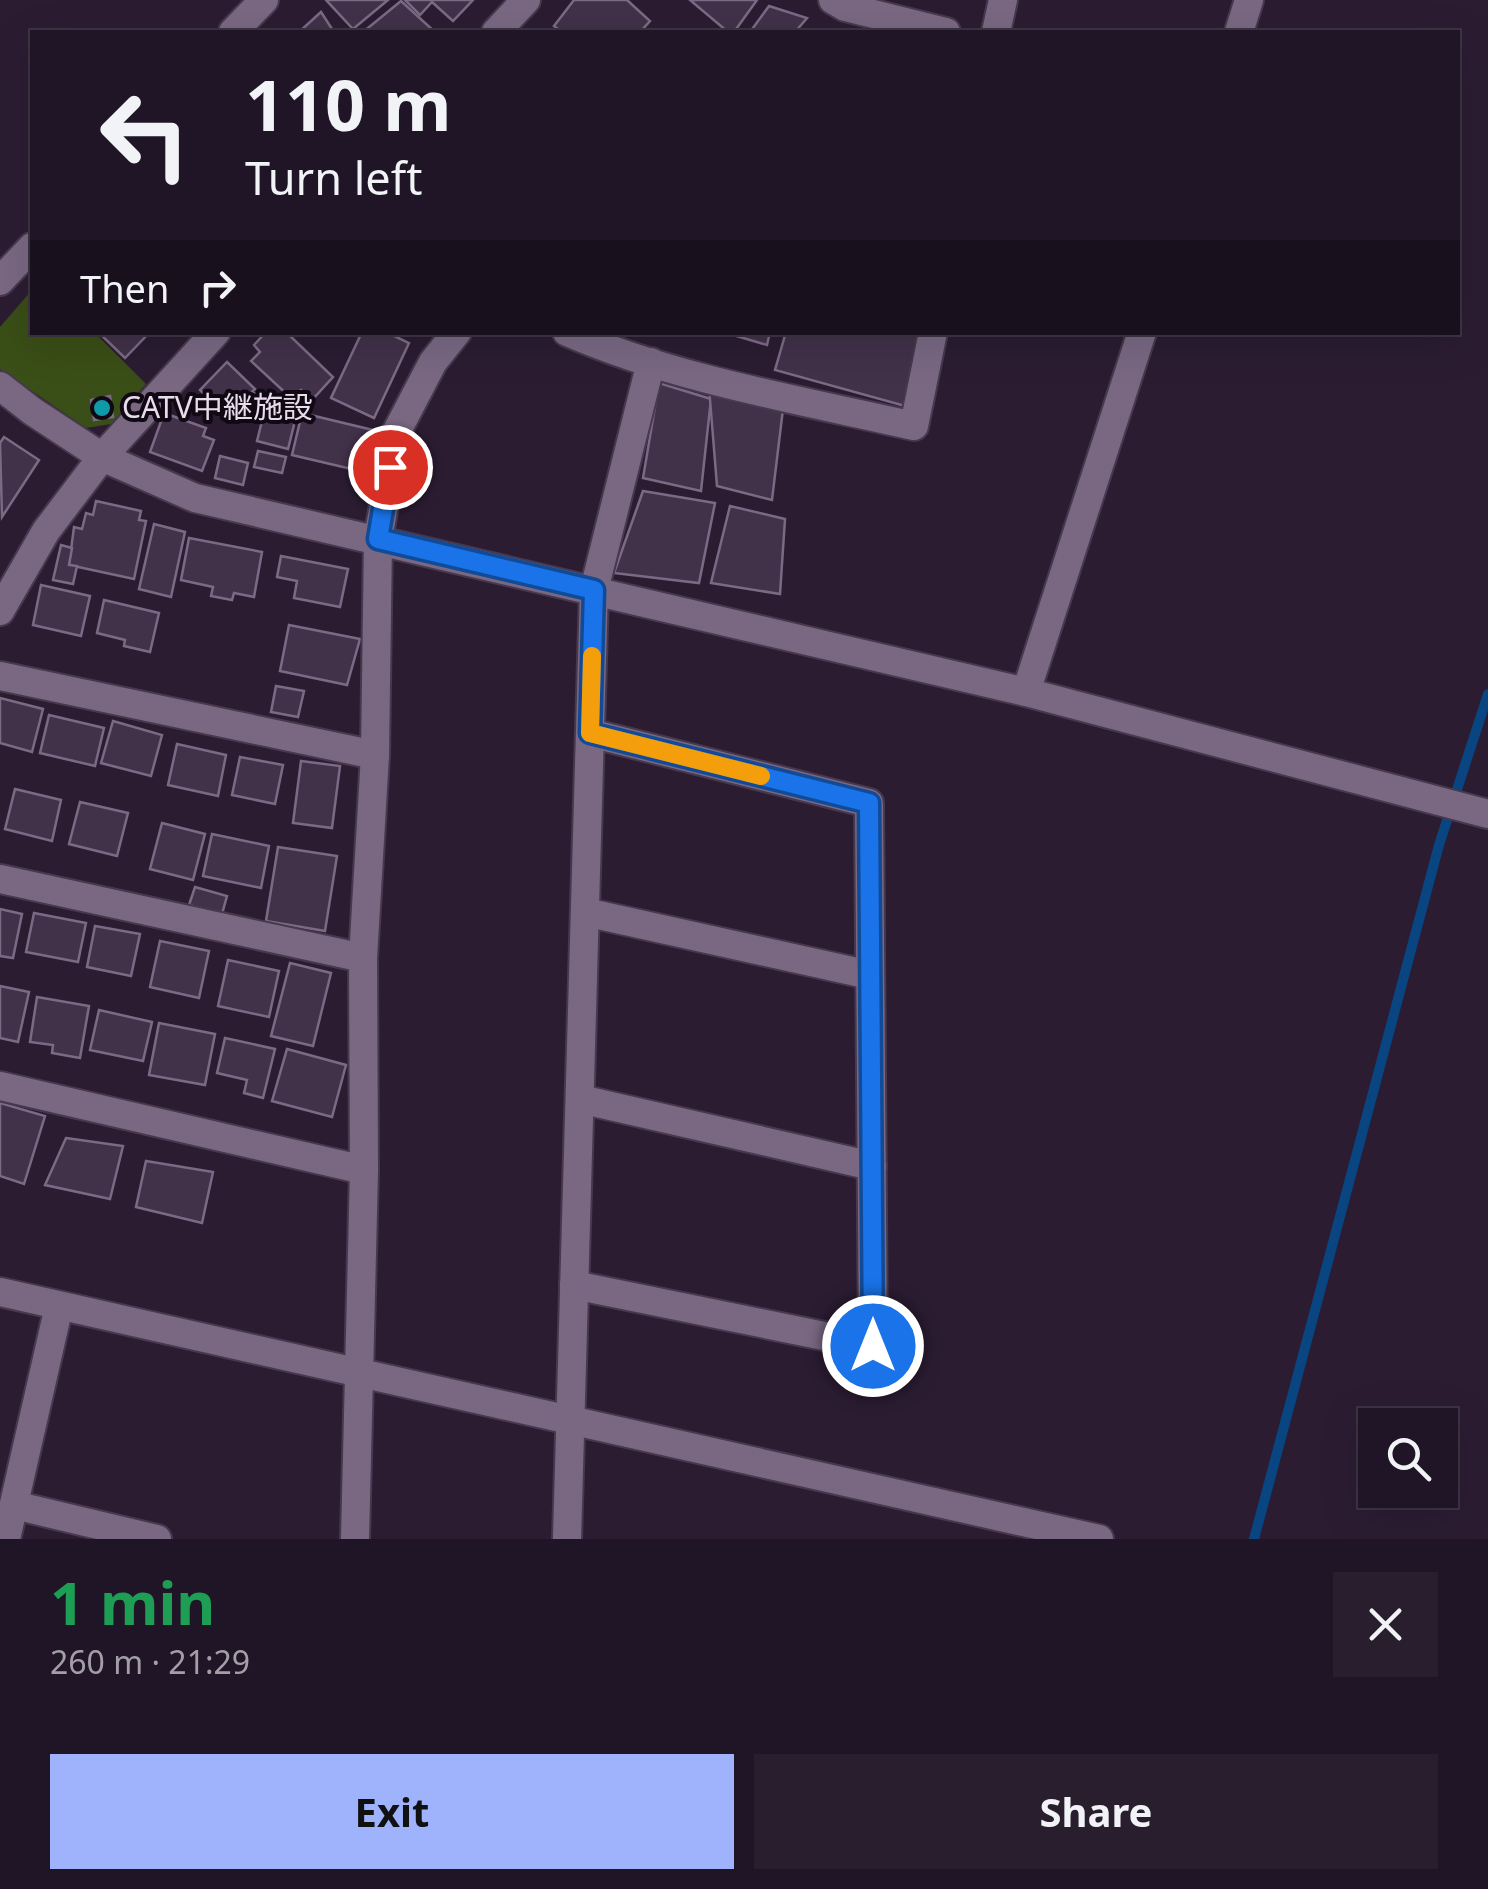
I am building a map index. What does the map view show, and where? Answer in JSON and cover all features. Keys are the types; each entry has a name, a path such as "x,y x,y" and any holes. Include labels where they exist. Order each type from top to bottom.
{"street":[{"path":"235,30 264,0"},
{"path":"833,0 845,7 938,30"},
{"path":"996,30 1003,0"},
{"path":"1240,30 1249,0"},
{"path":"0,282 30,249"},
{"path":"0,612 46,530 102,457 213,335"},
{"path":"355,1539 364,1170 363,958 374,755 378,539 397,431 433,362 455,335"},
{"path":"574,335 611,352 914,426 932,335"},
{"path":"1026,692 1141,335"},
{"path":"567,1539 594,590 651,362"},
{"path":"0,386 102,457 195,498 1026,692 1488,814"},
{"path":"0,676 374,755"},
{"path":"574,1284 873,1346 869,803 590,733"},
{"path":"0,879 363,958"},
{"path":"585,912 870,975"},
{"path":"0,1086 364,1170"},
{"path":"580,1099 872,1166"},
{"path":"0,1292 1099,1539"},
{"path":"6,1539 59,1306"},
{"path":"14,1506 157,1539"}],"green space":[{"path":"30,292 30,335 97,335 146,384 111,424 86,428 0,369 0,327"}],"building":[{"path":"326,0 388,0 353,29"},
{"path":"405,0 473,0 453,21 432,2 420,15"},
{"path":"574,0 627,0 650,21 642,30 559,30 554,26"},
{"path":"690,0 757,0 735,30 726,30"},
{"path":"401,1 433,30 365,30"},
{"path":"769,6 807,18 797,30 751,30"},
{"path":"321,12 333,30 301,30"},
{"path":"101,335 147,335 125,358"},
{"path":"263,335 289,335 333,377 312,400 301,390 292,399 251,361 260,352 254,345"},
{"path":"361,335 392,335 409,343 374,418 331,398"},
{"path":"733,335 769,335 767,345"},
{"path":"785,335 922,335 905,406 775,370"},
{"path":"227,362 255,389 227,417 200,390"},
{"path":"659,383 711,399 701,491 643,478"},
{"path":"709,387 783,409 772,500 717,486"},
{"path":"253,393 264,396 259,418 248,416"},
{"name":"CATV中継施設","path":"110,396 113,417 94,420 91,400"},
{"path":"266,405 297,413 288,449 257,441"},
{"path":"164,413 206,428 203,436 214,440 202,471 150,452"},
{"path":"302,413 377,431 373,445 367,443 360,471 292,455"},
{"path":"4,437 39,460 2,517 0,443"},
{"path":"258,451 286,457 282,473 254,467"},
{"path":"220,456 248,463 243,485 215,478"},
{"path":"643,491 715,503 699,583 614,573"},
{"path":"96,501 141,511 139,520 146,521 134,579 69,565 74,527 82,529 86,513 93,515"},
{"path":"730,506 785,519 780,594 711,583"},
{"path":"154,524 185,532 171,597 139,589"},
{"path":"189,538 262,552 254,597 234,593 232,600 211,596 213,587 181,580"},
{"path":"61,545 72,548 69,565 77,566 73,584 53,580"},
{"path":"281,556 348,569 340,607 294,598 297,581 277,577"},
{"path":"41,585 90,596 81,636 33,625"},
{"path":"104,600 159,613 150,652 124,646 125,640 97,633"},
{"path":"289,625 360,639 347,685 280,671"},
{"path":"276,686 304,691 298,717 271,712"},
{"path":"0,698 43,709 32,752 0,743"},
{"path":"49,715 104,728 95,766 40,753"},
{"path":"113,721 162,735 151,776 101,763"},
{"path":"177,744 226,755 218,796 168,785"},
{"path":"240,757 283,765 275,804 232,795"},
{"path":"301,761 340,766 332,828 293,823"},
{"path":"15,789 61,800 52,841 5,829"},
{"path":"80,802 128,813 117,856 69,844"},
{"path":"162,823 205,834 193,880 150,869"},
{"path":"212,834 269,846 261,888 203,876"},
{"path":"278,847 337,856 325,931 266,921"},
{"path":"195,887 227,896 222,914 189,905"},
{"path":"0,909 22,914 13,958 0,956"},
{"path":"34,913 86,923 78,962 26,952"},
{"path":"95,926 140,934 131,976 87,967"},
{"path":"160,941 209,951 199,998 150,987"},
{"path":"228,960 279,971 269,1017 218,1006"},
{"path":"290,963 331,973 313,1046 271,1036"},
{"path":"0,986 29,992 18,1042 0,1038"},
{"path":"37,997 89,1006 80,1058 52,1053 53,1045 30,1042"},
{"path":"99,1010 152,1022 143,1061 90,1050"},
{"path":"159,1023 215,1034 205,1085 149,1075"},
{"path":"225,1038 275,1049 263,1098 244,1093 247,1080 217,1073"},
{"path":"287,1049 346,1065 332,1117 272,1101"},
{"path":"0,1103 45,1116 24,1184 0,1176"},
{"path":"66,1138 123,1146 110,1199 45,1185"},
{"path":"146,1161 213,1172 202,1223 136,1207"}],"waterway":[{"path":"1254,1539 1439,845 1488,694"}],"slow traffic":[{"path":"592,656 590,733 761,776"}],"place":[{"name":"CATV中継施設","path":"102,408"}],"route":[{"path":"390,467 378,539 594,590 590,733 869,803 873,1346"}]}
